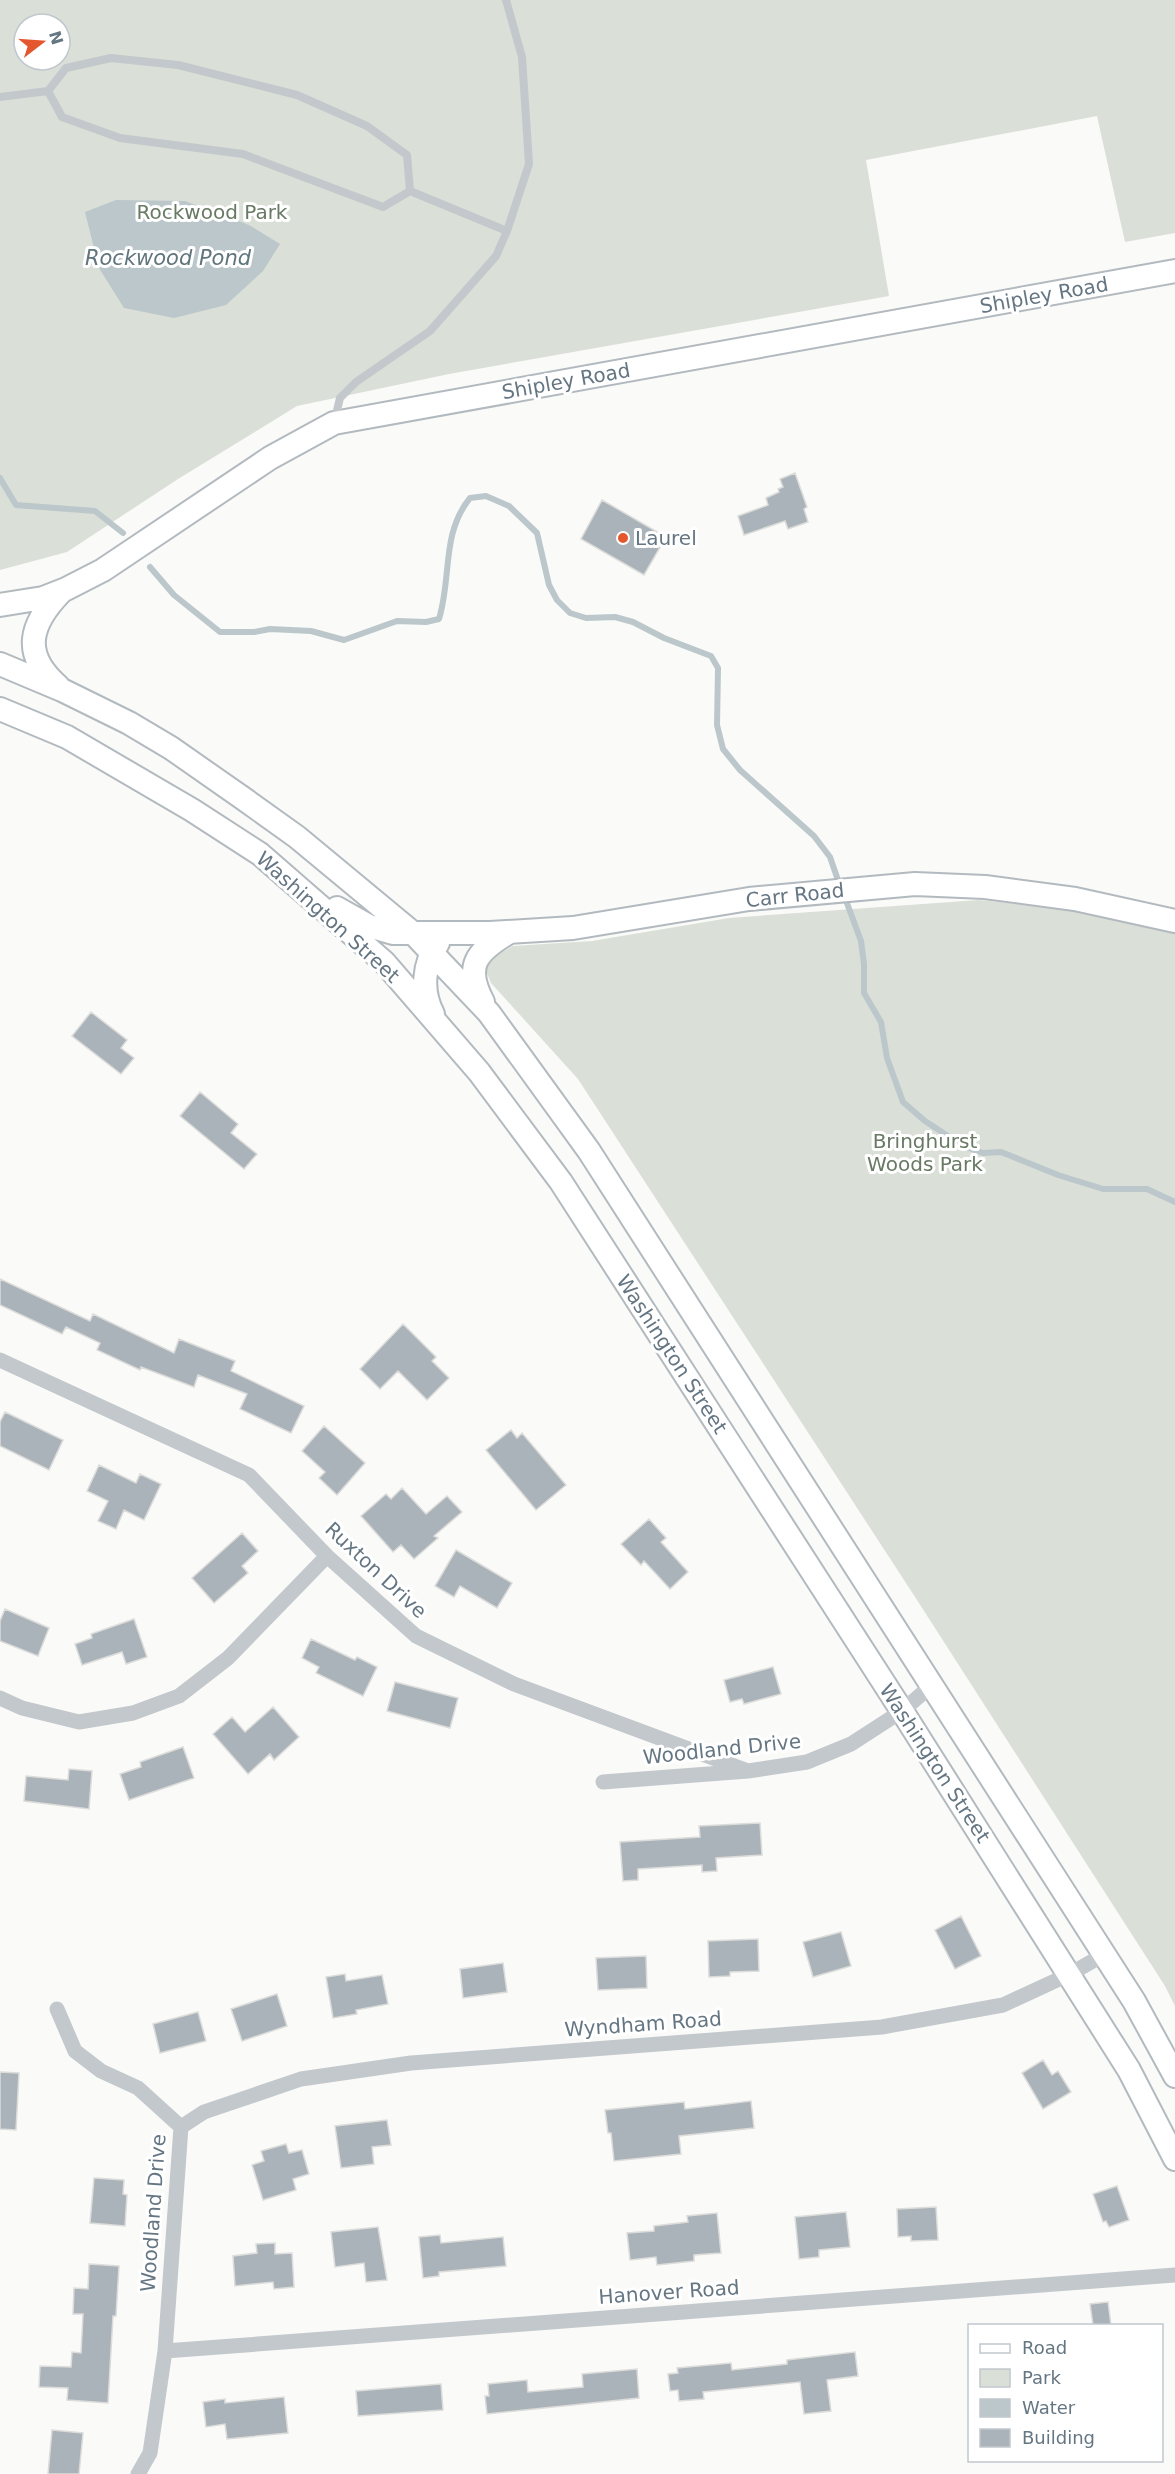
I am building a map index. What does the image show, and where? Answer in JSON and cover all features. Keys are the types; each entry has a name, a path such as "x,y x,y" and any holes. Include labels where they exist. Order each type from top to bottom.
{"main road":[{"name":"Shipley Road","path":"0,605 44,598 103,570 270,458 334,423 1175,271"},
{"path":"62,591 45,609 38,621 33,642 38,665 45,675 62,690"},
{"name":"Washington Street","path":"0,664 62,690 129,723 171,748 244,798 297,837 414,933 489,1013 589,1151 1105,1954 1175,2076"},
{"name":"Washington Street","path":"0,709 67,737 192,810 260,854 384,962 479,1072 561,1182 902,1711 1129,2070 1175,2159"},
{"name":"Carr Road","path":"260,854 346,915 369,926 393,933 509,932 573,928 749,899 915,884 985,887 1075,899 1175,921"},
{"path":"489,1013 481,997 473,965 482,950 509,932"},
{"path":"438,1024 427,999 425,982 432,952 438,942 451,933"}],"street":[{"name":"Ruxton Drive","path":"0,1360 249,1474 327,1556 416,1636 514,1684 748,1771"},
{"path":"0,1698 22,1708 79,1722 133,1713 179,1696 228,1658 327,1556"},
{"name":"Woodland Drive","path":"603,1782 748,1771 807,1762 851,1744 902,1711 932,1685"},
{"name":"Wyndham Road","path":"181,2127 204,2112 301,2079 411,2063 882,2027 1003,2005 1070,1974 1105,1954"},
{"name":"Woodland Drive","path":"57,2009 75,2051 101,2071 138,2088 181,2127 165,2351 150,2452 138,2474"},
{"name":"Hanover Road","path":"165,2351 1175,2275"}],"lane":[{"path":"334,423 340,398 356,382 430,331 496,256 507,231 529,164 522,57 506,0"},
{"path":"0,97 48,91 66,68 111,58 178,65 297,95 367,126 407,155 410,191"},
{"path":"48,91 63,117 120,138 243,154 383,207 410,191"},
{"path":"410,191 507,231"}],"green space":[{"name":"Rockwood Park","path":"0,0 1175,0 1175,233 1125,242 1097,116 866,160 889,296 449,374 297,406 178,479 67,552 0,570"},
{"name":"Bringhurst Woods Park","path":"979,900 1078,910 1175,933 1175,2006 1165,1986 917,1600 578,1079 491,983 486,971 490,959 513,946 592,941 729,918"}],"water":[{"name":"Rockwood Pond","path":"116,200 185,201 249,225 280,244 263,271 226,305 174,318 124,308 99,268 85,212"}],"building":[{"path":"795,473 807,507 804,509 808,522 788,529 785,521 744,535 738,516 768,505 766,498 779,492 778,489 783,487 780,479"},
{"name":"Laurel","path":"602,500 666,537 644,575 581,539"},
{"path":"91,1012 127,1040 121,1048 134,1058 121,1074 72,1036"},
{"path":"200,1092 238,1124 231,1133 257,1154 244,1169 180,1116"},
{"path":"0,1279 90,1321 93,1314 174,1353 179,1339 235,1361 231,1371 304,1406 291,1433 240,1409 247,1394 198,1375 194,1387 141,1367 140,1370 97,1350 100,1343 66,1327 62,1334 0,1305"},
{"path":"403,1324 436,1357 432,1361 449,1378 427,1400 398,1371 380,1389 360,1369"},
{"path":"5,1412 63,1440 49,1470 0,1446 0,1422"},
{"path":"324,1426 365,1463 337,1495 319,1478 325,1472 302,1451"},
{"path":"511,1430 517,1438 522,1433 566,1485 536,1510 486,1450"},
{"path":"99,1465 136,1483 140,1474 161,1484 144,1520 124,1510 116,1529 98,1521 108,1501 87,1491"},
{"path":"402,1488 426,1514 447,1496 462,1512 434,1536 438,1538 414,1559 401,1545 393,1552 361,1516 386,1494 391,1499"},
{"path":"649,1519 666,1538 661,1542 688,1572 670,1589 644,1561 641,1565 621,1544"},
{"path":"242,1533 258,1551 242,1566 248,1573 214,1603 192,1578"},
{"path":"456,1550 512,1583 497,1608 460,1586 454,1597 435,1586"},
{"path":"5,1609 49,1628 38,1656 0,1641 0,1621"},
{"path":"134,1619 147,1657 126,1664 122,1652 82,1665 75,1644 92,1638 91,1634"},
{"path":"311,1639 355,1660 357,1657 377,1667 363,1696 316,1673 319,1667 302,1658"},
{"path":"773,1667 781,1694 744,1704 742,1699 730,1702 724,1680"},
{"path":"395,1682 458,1698 450,1728 387,1711"},
{"path":"273,1707 299,1737 274,1760 270,1754 248,1774 213,1734 232,1717 245,1732"},
{"path":"183,1747 194,1778 129,1800 120,1774 141,1767 140,1762"},
{"path":"69,1769 92,1771 89,1809 24,1801 26,1776 68,1780"},
{"path":"760,1823 762,1855 716,1858 717,1871 702,1872 702,1865 638,1869 638,1880 623,1881 620,1842 700,1837 699,1826"},
{"path":"961,1916 981,1956 955,1969 935,1930"},
{"path":"841,1932 851,1966 813,1977 803,1942"},
{"path":"758,1939 759,1971 730,1972 730,1976 709,1977 708,1941"},
{"path":"646,1956 647,1988 598,1990 596,1958"},
{"path":"503,1963 507,1992 463,1998 460,1969"},
{"path":"345,1974 346,1981 382,1975 388,2004 356,2010 357,2014 333,2018 326,1977"},
{"path":"277,1994 287,2026 242,2041 231,2009"},
{"path":"198,2012 206,2041 160,2053 153,2024"},
{"path":"1043,2060 1052,2075 1058,2071 1071,2092 1043,2109 1022,2073"},
{"path":"0,2072 19,2073 16,2130 0,2129"},
{"path":"751,2101 754,2128 679,2136 681,2154 614,2161 611,2133 608,2133 605,2110 684,2102 685,2109"},
{"path":"387,2120 391,2145 372,2147 374,2164 341,2168 335,2126"},
{"path":"286,2144 289,2153 302,2150 309,2174 293,2179 296,2190 263,2200 252,2165 264,2161 261,2151"},
{"path":"94,2178 124,2180 123,2194 127,2195 125,2226 90,2223"},
{"path":"1117,2186 1129,2220 1109,2227 1106,2221 1103,2222 1093,2194"},
{"path":"936,2207 938,2240 911,2241 911,2236 898,2237 897,2209"},
{"path":"846,2212 850,2247 819,2250 819,2257 799,2259 795,2217"},
{"path":"717,2213 721,2253 694,2255 694,2261 657,2265 656,2257 630,2260 627,2233 654,2231 654,2226 688,2222 687,2216"},
{"path":"378,2227 387,2280 366,2282 364,2263 335,2267 331,2232"},
{"path":"440,2235 441,2243 503,2237 506,2266 439,2272 439,2276 423,2278 419,2237"},
{"path":"275,2243 275,2254 292,2253 294,2287 274,2289 273,2282 235,2286 233,2256 257,2253 256,2244"},
{"path":"89,2264 119,2266 116,2316 113,2316 108,2403 67,2400 68,2388 39,2387 40,2366 71,2367 72,2352 81,2353 83,2314 73,2314 74,2288 88,2289"},
{"path":"1108,2302 1111,2324 1093,2324 1090,2304"},
{"path":"855,2352 858,2376 827,2380 831,2411 804,2414 800,2382 703,2392 704,2399 679,2401 678,2390 670,2391 668,2374 678,2373 677,2368 731,2363 732,2370 787,2364 787,2360"},
{"path":"637,2369 639,2398 487,2414 485,2396 489,2396 488,2384 527,2380 528,2392 583,2387 582,2374"},
{"path":"441,2384 443,2410 358,2416 356,2391"},
{"path":"284,2397 288,2433 227,2439 225,2424 206,2427 203,2402 225,2399 225,2403"},
{"path":"52,2430 83,2433 79,2474 48,2474"}],"waterway":[{"path":"0,478 16,505 95,511 123,533"},
{"path":"150,567 174,595 220,632 254,632 270,629 311,631 344,640 397,621 426,622 439,619 451,541 461,512 470,498 486,496 509,506 537,533 549,585 557,600 570,613 586,618 615,617 633,622 664,638 711,656 718,668 717,725 723,749 740,770 814,836 830,857 840,886"},
{"path":"844,895 861,941 864,993 881,1022 887,1058 903,1102 925,1121 963,1146 983,1153 1001,1152 1058,1175 1103,1189 1147,1189 1175,1202"}],"place":[{"name":"Laurel","path":"623,538"}]}
